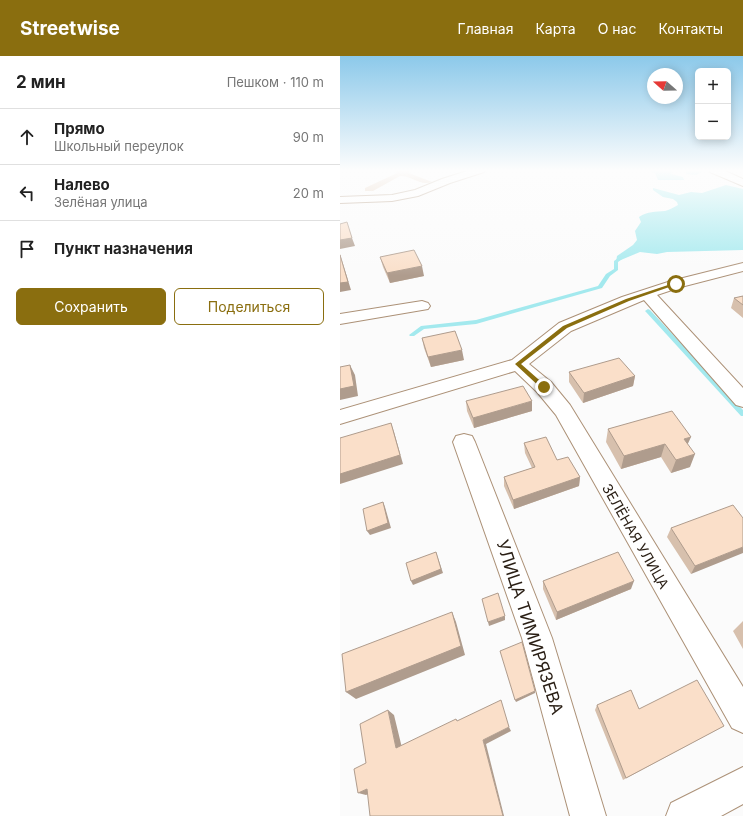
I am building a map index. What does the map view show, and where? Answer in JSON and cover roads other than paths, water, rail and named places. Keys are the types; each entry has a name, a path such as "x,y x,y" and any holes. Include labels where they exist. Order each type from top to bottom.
{"street":[{"path":"340,417 518,364 565,327 628,300 676,284 743,267"},
{"path":"647,294 743,400"},
{"path":"340,319 422,306"},
{"name":"ЗЕЛЁНАЯ УЛИЦА","path":"518,364 544,387 562,410 743,717"},
{"name":"УЛИЦА ТИМИРЯЗЕВА","path":"464,442 537,638 588,816"},
{"path":"684,816 743,785"}],"water":[{"path":"677,205 743,205 743,250 667,252 657,254 640,252 616,262 617,256 633,245 637,240 635,231 641,222 639,217 649,213 667,211"}],"waterway":[{"path":"412,335 423,327 476,322 600,287 608,275 616,270 616,262 623,257"},
{"path":"648,311 743,414"}]}
